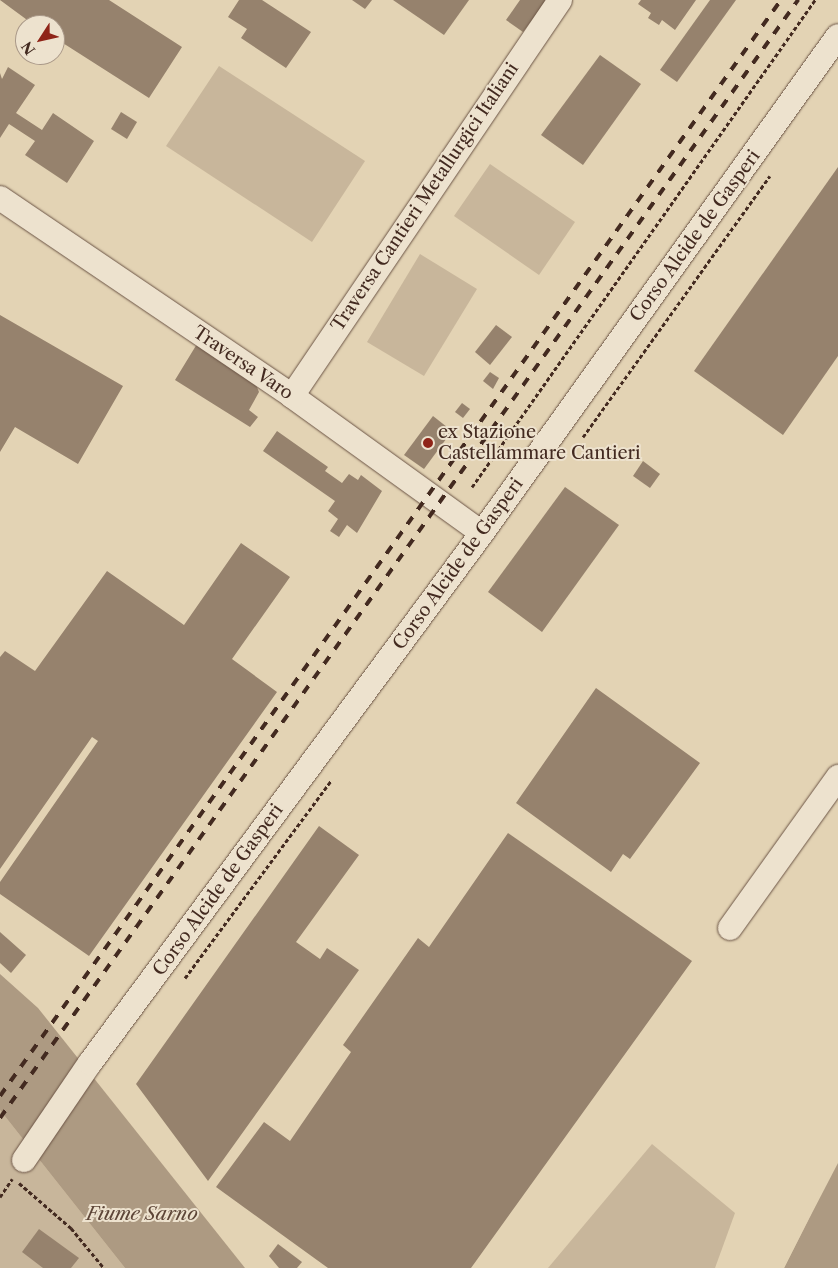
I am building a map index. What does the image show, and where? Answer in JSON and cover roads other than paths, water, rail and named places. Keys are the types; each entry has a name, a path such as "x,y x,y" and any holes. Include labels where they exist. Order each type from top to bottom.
{"street":[{"name":"Traversa Cantieri Metallurgici Italiani","path":"292,396 560,0"},
{"name":"Corso Alcide de Gasperi","path":"18,1169 90,1063 482,534 838,36"},
{"name":"Traversa Varo","path":"0,198 292,396 482,534"},
{"path":"730,928 838,777"}],"water":[{"name":"Fiume Sarno","path":"0,974 38,1008 245,1268 125,1268 0,1110"},
{"path":"838,1163 838,1268 784,1268 812,1213"}],"railway":[{"path":"0,1096 781,0"},
{"path":"0,1118 798,0"}],"place":[{"name":"ex Stazione Castellammare Cantieri","path":"428,443"}]}
